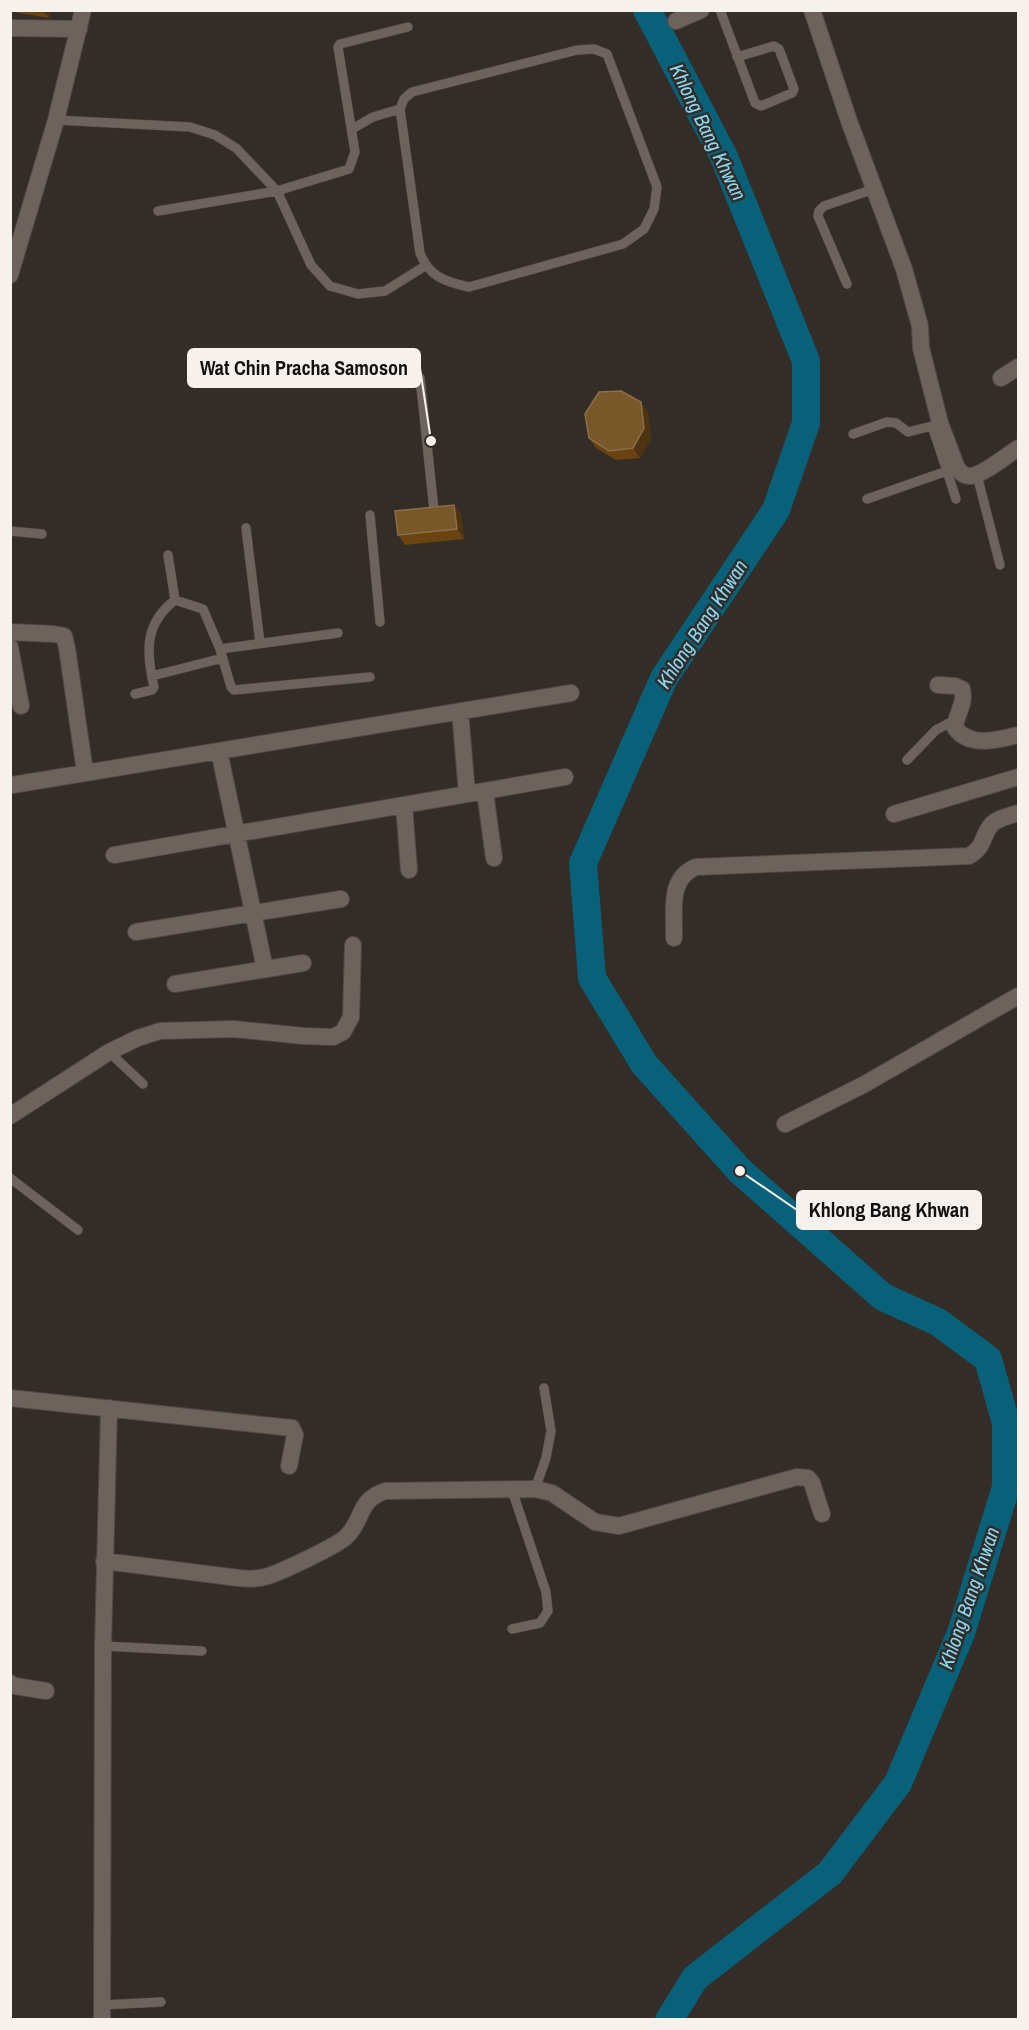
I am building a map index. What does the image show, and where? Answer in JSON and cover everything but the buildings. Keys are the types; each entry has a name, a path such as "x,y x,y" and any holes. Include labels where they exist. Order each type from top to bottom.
{"street":[{"path":"10,276 56,120 82,10"},
{"path":"676,21 701,10"},
{"path":"812,10 914,302 920,326 921,348 952,470 969,476 977,474 1018,448"},
{"path":"10,28 79,29"},
{"path":"1001,378 1018,368"},
{"path":"10,632 64,636 85,772"},
{"path":"10,647 21,706"},
{"path":"938,684 962,689 964,696 962,706 955,720 955,728 959,733 981,741 1018,735"},
{"path":"12,785 571,693"},
{"path":"460,711 467,794"},
{"path":"219,751 265,969"},
{"path":"114,855 565,777"},
{"path":"894,814 1018,777"},
{"path":"485,792 494,858"},
{"path":"404,805 409,870"},
{"path":"674,938 677,882 685,872 696,867 969,856 978,851 990,825 1018,813"},
{"path":"136,932 341,899"},
{"path":"10,1116 109,1052 160,1031 234,1029 333,1037 343,1032 351,1017 352,945"},
{"path":"175,984 303,963"},
{"path":"785,1124 863,1085 1018,996"},
{"path":"10,1398 292,1428 294,1435 289,1466"},
{"path":"102,2012 103,1646 109,1408"},
{"path":"104,1561 250,1579 268,1576 336,1545 348,1535 364,1506 373,1495 385,1491 535,1489 552,1493 595,1522 619,1526 797,1477 808,1478 812,1483 822,1514"},
{"path":"10,1683 15,1686 46,1691"}],"lane":[{"path":"720,10 737,57 755,104 761,106 792,93 794,89 779,49 774,46 737,57"},
{"path":"158,212 277,191 349,169 355,152 338,51 340,44 408,27"},
{"path":"594,49 607,54 657,187 654,209 644,229 622,244 469,287 447,283 425,266 420,253 400,110 404,99 412,92 577,50 594,49"},
{"path":"352,129 374,117 400,110"},
{"path":"56,120 190,127 215,135 236,147 277,191 311,265 330,286 358,294 385,291 425,266"},
{"path":"847,284 818,216 819,211 824,206 874,189"},
{"path":"420,378 434,510"},
{"path":"853,434 887,422 896,423 908,432 932,426 952,470 957,499"},
{"path":"867,499 952,470"},
{"path":"977,474 1000,565"},
{"path":"370,515 380,622"},
{"path":"246,528 260,643"},
{"path":"10,531 42,534"},
{"path":"168,555 175,600"},
{"path":"175,600 203,609 222,653 231,687 234,690 370,677"},
{"path":"135,694 152,690 154,687 149,664 149,639 163,609 175,600"},
{"path":"152,676 260,643 338,633"},
{"path":"907,760 936,730 955,720"},
{"path":"109,1052 143,1084"},
{"path":"10,1178 78,1230"},
{"path":"535,1489 546,1458 551,1431 544,1388"},
{"path":"512,1490 546,1592 548,1611 540,1623 512,1629"},
{"path":"103,1646 202,1651"},
{"path":"102,2012 161,2001"}],"waterway":[{"name":"Khlong Bang Khwan","path":"647,10 724,157 806,361 806,423 776,510 664,678 583,863 592,978 644,1064 740,1171 883,1297 938,1322 988,1359 1006,1423 1006,1487 961,1633 898,1783 830,1873 695,1978 669,2020"}],"place":[{"name":"Wat Chin Pracha Samoson","path":"431,441"},
{"name":"Khlong Bang Khwan","path":"740,1171"}]}
